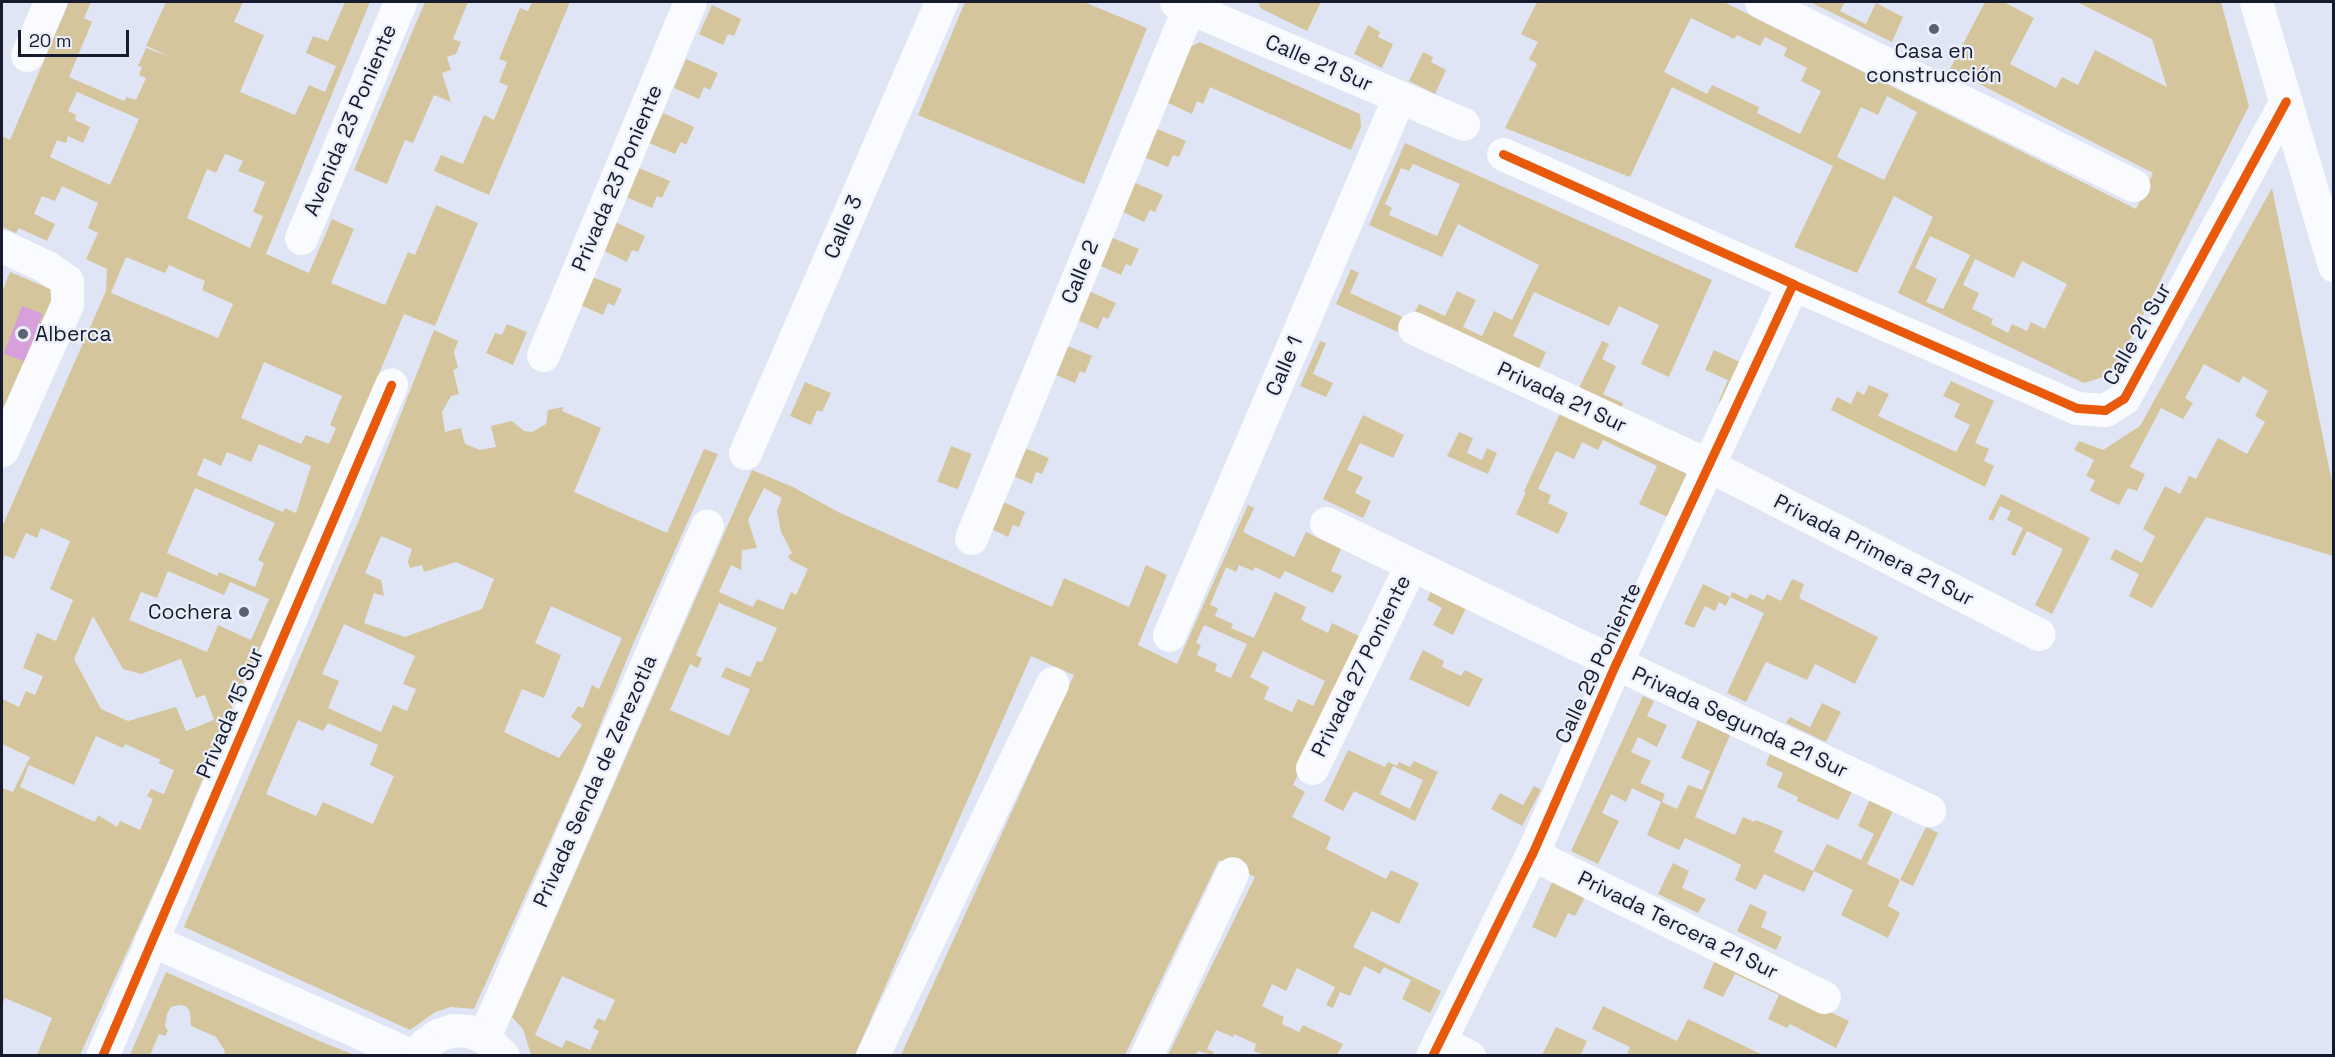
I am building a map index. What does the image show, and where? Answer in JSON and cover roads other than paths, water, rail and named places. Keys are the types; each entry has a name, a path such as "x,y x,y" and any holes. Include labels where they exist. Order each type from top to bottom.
{"street":[{"path":"27,55 50,2"},
{"name":"Avenida 23 Poniente","path":"301,238 399,2"},
{"name":"Privada 23 Poniente","path":"543,355 690,2"},
{"name":"Calle 3","path":"745,453 941,2"},
{"path":"1761,2 2133,185"},
{"path":"2256,2 2334,266"},
{"name":"Calle 21 Sur","path":"1213,9 1399,97 1463,124"},
{"name":"Calle 2","path":"971,538 1213,9"},
{"name":"Calle 1","path":"1169,635 1399,97"},
{"name":"Calle 21 Sur","path":"1503,154 2078,408 2104,410 2124,398 2286,101"},
{"path":"2,246 47,267 68,281 67,304 2,450"},
{"name":"Calle 29 Poniente","path":"1435,1048 1532,854 1616,663 1710,466 1793,284"},
{"name":"Privada 21 Sur","path":"1414,328 1710,466"},
{"name":"Privada 15 Sur","path":"102,1056 391,385"},
{"name":"Privada Primera 21 Sur","path":"1710,466 2038,634"},
{"name":"Privada Segunda 21 Sur","path":"1326,523 1929,810"},
{"name":"Privada Senda de Zerezotla","path":"493,1046 707,525"},
{"name":"Privada 27 Poniente","path":"1312,768 1411,565"},
{"path":"872,1056 1052,683"},
{"name":"Privada Tercera 21 Sur","path":"1532,854 1824,997"},
{"path":"1146,1056 1232,873"},
{"path":"151,940 414,1056 438,1035 453,1030 469,1031 493,1046"},
{"path":"1435,1048 1469,1056"}],"place":[{"name":"Casa en construcción","path":"1934,29"},
{"name":"Alberca","path":"23,334"},
{"name":"Cochera","path":"244,612"}]}
